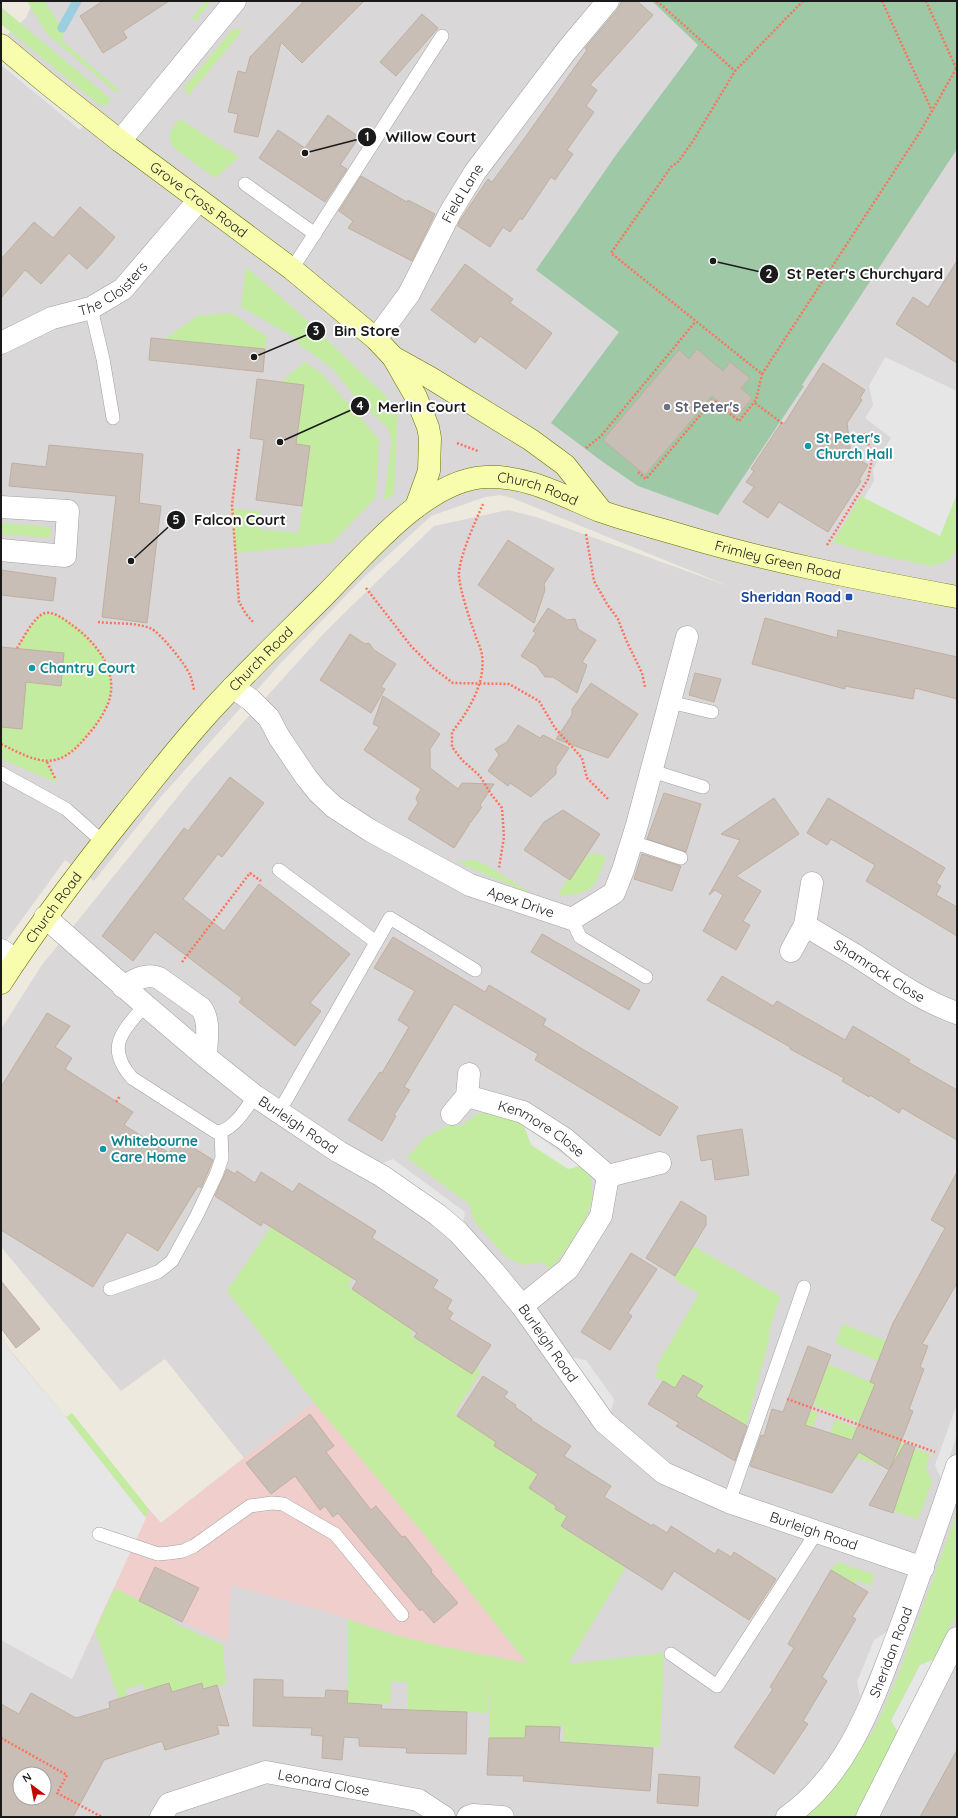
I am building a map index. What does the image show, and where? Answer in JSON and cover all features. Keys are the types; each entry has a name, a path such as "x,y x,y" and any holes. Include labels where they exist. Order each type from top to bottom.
{"main road":[{"name":"Grove Cross Road","path":"1,45 49,85 120,140 292,269 376,339 393,357 416,397 428,427 430,438 428,470 416,507"},
{"name":"Grove Cross Road","path":"393,357 436,381 536,444 565,465 602,511"},
{"name":"Church Road","path":"1,983 8,955 45,917 174,753 233,687 400,520 416,507 443,489 468,480 488,477 521,480 568,496 602,511"},
{"name":"Frimley Green Road","path":"602,511 730,549 781,562 957,597"}],"street":[{"path":"120,140 235,1"},
{"name":"Field Lane","path":"376,339 409,294 444,224 475,172 562,56 608,1"},
{"name":"The Cloisters","path":"1,343 52,318 91,308 123,289 199,200"},
{"path":"1,507 68,511 65,556 1,550"},
{"name":"Apex Drive","path":"233,687 251,700 268,718 306,777 318,792 334,807 372,831 470,885 572,919 614,893 632,842 687,637"},
{"path":"791,950 804,925 812,884"},
{"name":"Burleigh Road","path":"45,917 123,987 255,1096 340,1152 382,1176 438,1215 458,1232 522,1306 604,1422 664,1473 729,1502 816,1533 923,1568"},
{"name":"Shamrock Close","path":"804,925 928,1001 957,1013"},
{"path":"123,987 144,976 152,976 159,978 201,1008 205,1013 207,1021 206,1057"},
{"path":"452,1114 467,1096 469,1074"},
{"name":"Kenmore Close","path":"467,1096 523,1112 565,1139 608,1176"},
{"path":"522,1306 568,1269 601,1216 608,1176 660,1163"},
{"name":"Sheridan Road","path":"787,1817 798,1810 828,1780 861,1728 923,1568 957,1466"},
{"path":"866,1817 957,1638"},
{"name":"Leonard Close","path":"161,1817 169,1804 266,1772 418,1800 444,1817"},
{"path":"468,1817 472,1815 503,1817"}],"lane":[{"path":"292,269 442,36"},
{"path":"245,184 315,234"},
{"path":"91,308 103,359 114,418"},
{"path":"670,702 712,712"},
{"path":"652,771 703,787"},
{"path":"1,773 66,809 103,842"},
{"path":"632,842 681,858"},
{"path":"279,870 376,942"},
{"path":"279,1112 390,918 475,970"},
{"path":"572,919 580,937 646,977"},
{"path":"145,1005 122,1031 117,1050 124,1069 138,1082 216,1132 221,1132 228,1128 255,1096"},
{"path":"110,1289 158,1272 172,1261 197,1215 216,1175 222,1158 221,1132"},
{"path":"729,1502 804,1287"},
{"path":"99,1534 158,1554 182,1551 194,1546 250,1506 272,1503 283,1504 335,1534 402,1615"},
{"path":"671,1654 717,1686 816,1533"}],"path":[{"path":"658,1 735,71"},
{"path":"762,374 611,252 671,168 678,162 693,141 735,71 803,1"},
{"path":"882,1 932,110"},
{"path":"638,472 646,479 713,400 739,421 755,403 762,374 920,132 957,68 926,1"},
{"path":"582,450 601,436 696,321"},
{"path":"755,403 783,424"},
{"path":"824,549 868,479 872,459 866,434 849,438"},
{"path":"454,442 483,453"},
{"path":"238,449 232,505 239,602 246,614 254,623"},
{"path":"484,501 466,546 459,575 469,616 482,655 479,684 467,714 452,732 452,747 462,760 480,776 502,808 504,837 499,868"},
{"path":"585,529 594,581 606,604 618,619 626,640 642,673 645,684 645,693"},
{"path":"364,585 394,622 401,634 433,668 453,683 509,684 539,701 555,728 582,758 587,778 608,799"},
{"path":"1,744 21,754 47,762 62,758 75,750 92,730 106,710 109,699 111,681 110,672 104,658 81,631 64,619 53,613 45,613 39,616 17,648"},
{"path":"98,622 135,625 151,629 175,652 183,663 190,675 195,697"},
{"path":"179,966 250,873 264,883 279,870"},
{"path":"768,1392 935,1452"},
{"path":"1,1738 67,1775 57,1793 102,1817"}],"shaded area":[{"path":"33,1 957,1 957,1817 1,1817 1,1640 72,1679 113,1593 146,1518 148,1508 161,1523 244,1458 165,1359 121,1391 1,1247 1,1029 42,965 192,779 326,631 434,526 508,510 536,517 731,587 512,498 500,495 485,497 431,516 362,579 279,665 159,799 94,881 65,860 1,948 1,40 26,18"},
{"path":"1,53 86,123 80,130 1,65"},
{"path":"885,357 957,391 957,494 940,536 864,498 874,481 873,469 891,438 865,418 873,405 869,386"},
{"path":"524,1126 580,1166 568,1169 531,1145"},
{"path":"393,1159 465,1212 463,1224 382,1163"},
{"path":"1,1336 10,1350 66,1417 161,1523 314,1403 428,1539 527,1664 408,1639 324,1611 231,1585 228,1642 182,1622 116,1588 72,1679 1,1640"},
{"path":"1,1337 14,1356 66,1417 146,1518 72,1679 1,1640"},
{"path":"571,1357 586,1360 614,1399 611,1412"},
{"path":"957,1404 957,1434 942,1481 935,1465"},
{"path":"888,1631 860,1697 857,1682 874,1640"},
{"path":"933,1660 898,1732 891,1721 920,1665"}],"green space":[{"path":"27,1 44,1 60,25 59,29 64,33 61,40 119,90 117,93 47,34"},
{"path":"205,1 211,1 196,21 192,18"},
{"path":"652,1 957,1 957,149 802,385 804,386 718,515 638,486 551,423 619,332 536,270 616,155 698,45"},
{"path":"1,7 111,99 104,107 97,103 1,24"},
{"path":"233,29 243,30 188,96 184,88"},
{"path":"180,119 239,157 215,178 173,147 170,139 172,128"},
{"path":"246,267 299,313 398,408 394,493 387,499 384,499 392,440 387,427 356,398 332,368 300,345 294,337 241,307"},
{"path":"232,313 266,336 265,349 165,339 197,316"},
{"path":"305,362 322,374 379,439 376,497 332,543 236,553 232,509 260,511 259,529 299,533 310,446 296,444 304,385 281,382"},
{"path":"957,494 957,548 951,558 945,562 932,566 869,553 833,542 861,496 940,535"},
{"path":"1,523 51,527 50,538 1,534"},
{"path":"45,613 56,615 67,620 85,635 100,652 106,662 110,673 111,682 111,691 106,707 81,744 69,755 47,762 58,783 1,759 1,727 22,729 26,682 61,686 64,653 17,648 36,619"},
{"path":"593,853 606,856 596,882 586,891 570,895 558,895 568,879 570,880 585,858"},
{"path":"475,860 486,865 534,895 457,862"},
{"path":"479,1113 504,1115 524,1126 531,1145 568,1168 580,1166 590,1176 593,1197 587,1216 556,1263 549,1268 542,1262 524,1265 506,1257 475,1222 469,1204 407,1158 425,1137 449,1125 460,1126"},
{"path":"271,1227 297,1244 305,1230 352,1278 348,1286 365,1297 398,1305 391,1316 413,1330 410,1335 472,1374 476,1368 481,1371 454,1414 468,1423 502,1433 494,1446 521,1463 526,1456 543,1467 529,1488 556,1506 555,1509 567,1516 561,1527 583,1541 589,1530 626,1567 568,1664 664,1653 660,1747 564,1742 564,1726 526,1726 525,1738 489,1738 490,1675 488,1713 408,1710 408,1682 391,1681 390,1704 347,1703 347,1619 391,1634 440,1646 527,1663 428,1539 316,1405 227,1291"},
{"path":"693,1246 780,1296 768,1335 770,1336 746,1426 696,1396 702,1386 684,1375 675,1389 654,1376 659,1369 656,1367 699,1294 674,1279"},
{"path":"843,1324 886,1341 878,1361 835,1343"},
{"path":"828,1364 875,1384 859,1422 813,1405"},
{"path":"797,1406 818,1413 808,1442"},
{"path":"72,1413 148,1508 146,1518 66,1417"},
{"path":"835,1420 930,1454 926,1467 932,1482 918,1519 893,1511 906,1474 826,1448"},
{"path":"957,1512 957,1613 933,1660 920,1665 891,1720 898,1732 855,1817 803,1817 829,1795 875,1728 898,1676"},
{"path":"838,1562 875,1576 869,1586 858,1580 854,1585 831,1570"},
{"path":"115,1588 172,1617 174,1623 223,1645 226,1684 203,1689 201,1683 184,1688 186,1694 146,1691 143,1684 125,1689 127,1697 119,1699 95,1631"}],"building":[{"path":"103,1 169,1 123,31 127,38 103,53 80,16"},
{"path":"304,1 364,1 302,63 281,42 258,137 234,132 238,114 228,112 238,71 246,73 250,57"},
{"path":"622,1 637,1 653,15 590,85 597,90 586,106 594,112 567,150 573,154 555,180 551,177 522,220 520,218 510,232 503,227 490,247 458,226 459,222 488,179 492,182 524,139 587,50 585,48 618,9"},
{"path":"422,14 438,28 396,76 380,62"},
{"path":"328,115 359,137 340,165 347,169 325,202 259,158 278,130 305,148"},
{"path":"361,176 407,202 408,200 435,214 412,261 348,228 353,221 339,211"},
{"path":"80,207 115,237 102,253 87,269 69,253 41,284 25,270 1,298 1,259 34,222 53,238"},
{"path":"957,261 957,363 896,324 913,297 928,307"},
{"path":"465,264 513,299 510,303 552,333 526,369 480,336 475,343 431,310"},
{"path":"151,338 265,349 263,372 149,360"},
{"name":"St Peter's","path":"697,349 723,371 730,362 750,378 741,388 752,398 737,417 712,396 645,475 603,440 679,350 689,359"},
{"name":"St Peter's Church Hall","path":"823,363 865,390 860,398 862,400 847,423 851,455 868,465 859,480 861,481 828,532 779,502 768,518 743,502 754,487 746,482 754,471 751,469 782,422 784,424"},
{"path":"257,379 304,385 296,444 310,446 302,506 256,500 264,440 250,438"},
{"path":"49,445 143,454 139,503 161,506 147,623 102,617 116,496 9,486 12,463 46,467"},
{"path":"508,540 554,569 544,584 545,590 534,623 478,585"},
{"path":"1,570 56,578 53,601 1,595"},
{"path":"548,608 567,620 575,619 578,629 596,640 582,662 587,665 577,693 553,677 545,677 537,666 521,656 536,633 533,631"},
{"path":"765,618 837,638 838,630 957,657 957,699 915,688 913,699 845,686 845,689 752,664"},
{"path":"350,634 365,644 369,643 374,650 396,664 381,687 385,689 371,713 320,680"},
{"name":"Chantry Court","path":"1,647 64,653 61,686 26,682 22,729 1,727"},
{"path":"695,673 721,679 714,702 689,695"},
{"path":"591,683 638,714 608,758 556,739 572,715 572,709"},
{"path":"383,696 440,734 430,749 430,768 458,789 462,783 494,784 480,805 482,807 470,823 469,822 469,825 454,848 408,819 418,803 416,798 421,789 364,750 379,727 373,724"},
{"path":"518,725 540,738 543,735 569,748 556,767 556,774 531,797 510,783 508,786 488,771 499,755 495,749 507,742"},
{"path":"230,777 264,803 222,857 218,854 183,899 224,931 259,884 350,954 310,1003 321,1011 295,1046 239,1002 242,998 155,932 133,961 102,936 184,828 188,831"},
{"path":"664,793 701,804 686,852 647,839"},
{"path":"774,798 799,834 736,876 761,891 743,921 750,925 736,950 703,931 723,895 715,890 709,895 740,840 721,834"},
{"path":"828,798 945,868 936,883 941,886 936,895 957,907 957,936 866,881 875,865 831,839 827,845 807,833"},
{"path":"563,810 600,834 570,880 524,850 544,822"},
{"path":"642,854 681,866 672,891 634,879"},
{"path":"542,934 640,990 629,1010 531,952"},
{"path":"393,937 485,992 489,985 546,1019 543,1025 678,1107 660,1136 535,1060 538,1054 454,1004 404,1087 410,1090 394,1115 396,1116 382,1141 348,1120 380,1072 382,1073 409,1027 398,1020 415,991 374,968"},
{"path":"722,976 773,1006 777,1001 845,1040 853,1026 910,1060 908,1062 957,1090 957,1140 902,1108 899,1113 870,1095 869,1097 842,1081 844,1078 790,1049 790,1047 707,1000"},
{"name":"Whitebourne Care Home","path":"47,1013 70,1026 55,1047 72,1058 65,1069 133,1112 124,1125 169,1153 178,1138 213,1160 201,1188 198,1186 158,1251 127,1232 93,1287 1,1230 1,1087"},
{"path":"742,1129 749,1175 715,1180 712,1159 701,1161 697,1136"},
{"path":"227,1169 235,1174 237,1171 255,1183 261,1172 293,1192 299,1183 376,1231 372,1238 438,1280 433,1288 452,1300 447,1309 453,1313 449,1319 491,1345 472,1374 414,1337 417,1333 352,1289 357,1281 263,1222 261,1226 215,1196"},
{"path":"957,1172 957,1283 922,1344 928,1346 920,1367 924,1369 909,1409 913,1411 890,1469 905,1443 915,1447 893,1513 869,1505 889,1470 859,1452 832,1493 750,1466 761,1435 764,1436 772,1409 783,1412 808,1346 831,1355 805,1425 852,1440 875,1384 870,1382 893,1323 945,1228 931,1220"},
{"path":"681,1201 706,1216 706,1225 675,1276 646,1258"},
{"path":"631,1253 657,1269 628,1313 632,1316 610,1350 581,1332"},
{"path":"1,1281 40,1329 16,1348 1,1328"},
{"path":"683,1375 703,1386 696,1396 747,1426 735,1461 676,1426 679,1423 648,1404 663,1381 675,1388"},
{"path":"483,1376 508,1392 504,1397 516,1405 515,1407 532,1419 531,1420 571,1446 564,1456 611,1486 604,1497 652,1526 653,1524 667,1533 671,1526 715,1554 718,1549 731,1557 734,1552 776,1579 749,1620 674,1571 662,1590 561,1526 567,1516 555,1509 556,1506 529,1488 538,1474 494,1446 496,1442 457,1416"},
{"path":"310,1414 334,1446 326,1452 371,1510 376,1506 402,1537 405,1536 432,1570 431,1572 458,1603 434,1623 422,1609 420,1611 338,1513 333,1517 325,1506 320,1510 295,1476 271,1494 246,1463"},
{"path":"155,1567 199,1588 182,1622 139,1601"},
{"path":"831,1570 868,1592 852,1617 856,1619 822,1677 827,1681 803,1721 808,1724 774,1774 734,1747 773,1689 770,1687 794,1648 788,1644"},
{"path":"254,1679 283,1680 283,1697 325,1698 326,1690 348,1691 347,1703 382,1705 381,1709 467,1712 466,1754 406,1753 407,1748 359,1746 359,1738 344,1737 342,1760 322,1758 323,1736 311,1735 312,1728 253,1726"},
{"path":"169,1683 172,1692 202,1683 203,1689 217,1685 229,1726 217,1725 219,1734 165,1750 162,1741 104,1760 73,1817 1,1817 1,1704 19,1714 31,1693 76,1718 110,1708 109,1702"},
{"path":"526,1726 560,1727 559,1742 653,1748 650,1791 523,1781 524,1776 487,1775 489,1738 525,1738"},
{"path":"957,1750 957,1817 920,1817"},
{"path":"659,1774 700,1777 698,1806 657,1803"}],"waterway":[{"path":"62,28 77,1"}],"place":[{"name":"Willow Court","path":"305,153"},
{"name":"St Peter's Churchyard","path":"713,261"},
{"name":"Bin Store","path":"254,357"},
{"name":"St Peter's","path":"667,407"},
{"name":"Merlin Court","path":"280,442"},
{"name":"St Peter's Church Hall","path":"808,446"},
{"name":"Falcon Court","path":"131,561"},
{"name":"Sheridan Road","path":"849,597"},
{"name":"Chantry Court","path":"32,668"},
{"name":"Whitebourne Care Home","path":"103,1149"}]}
